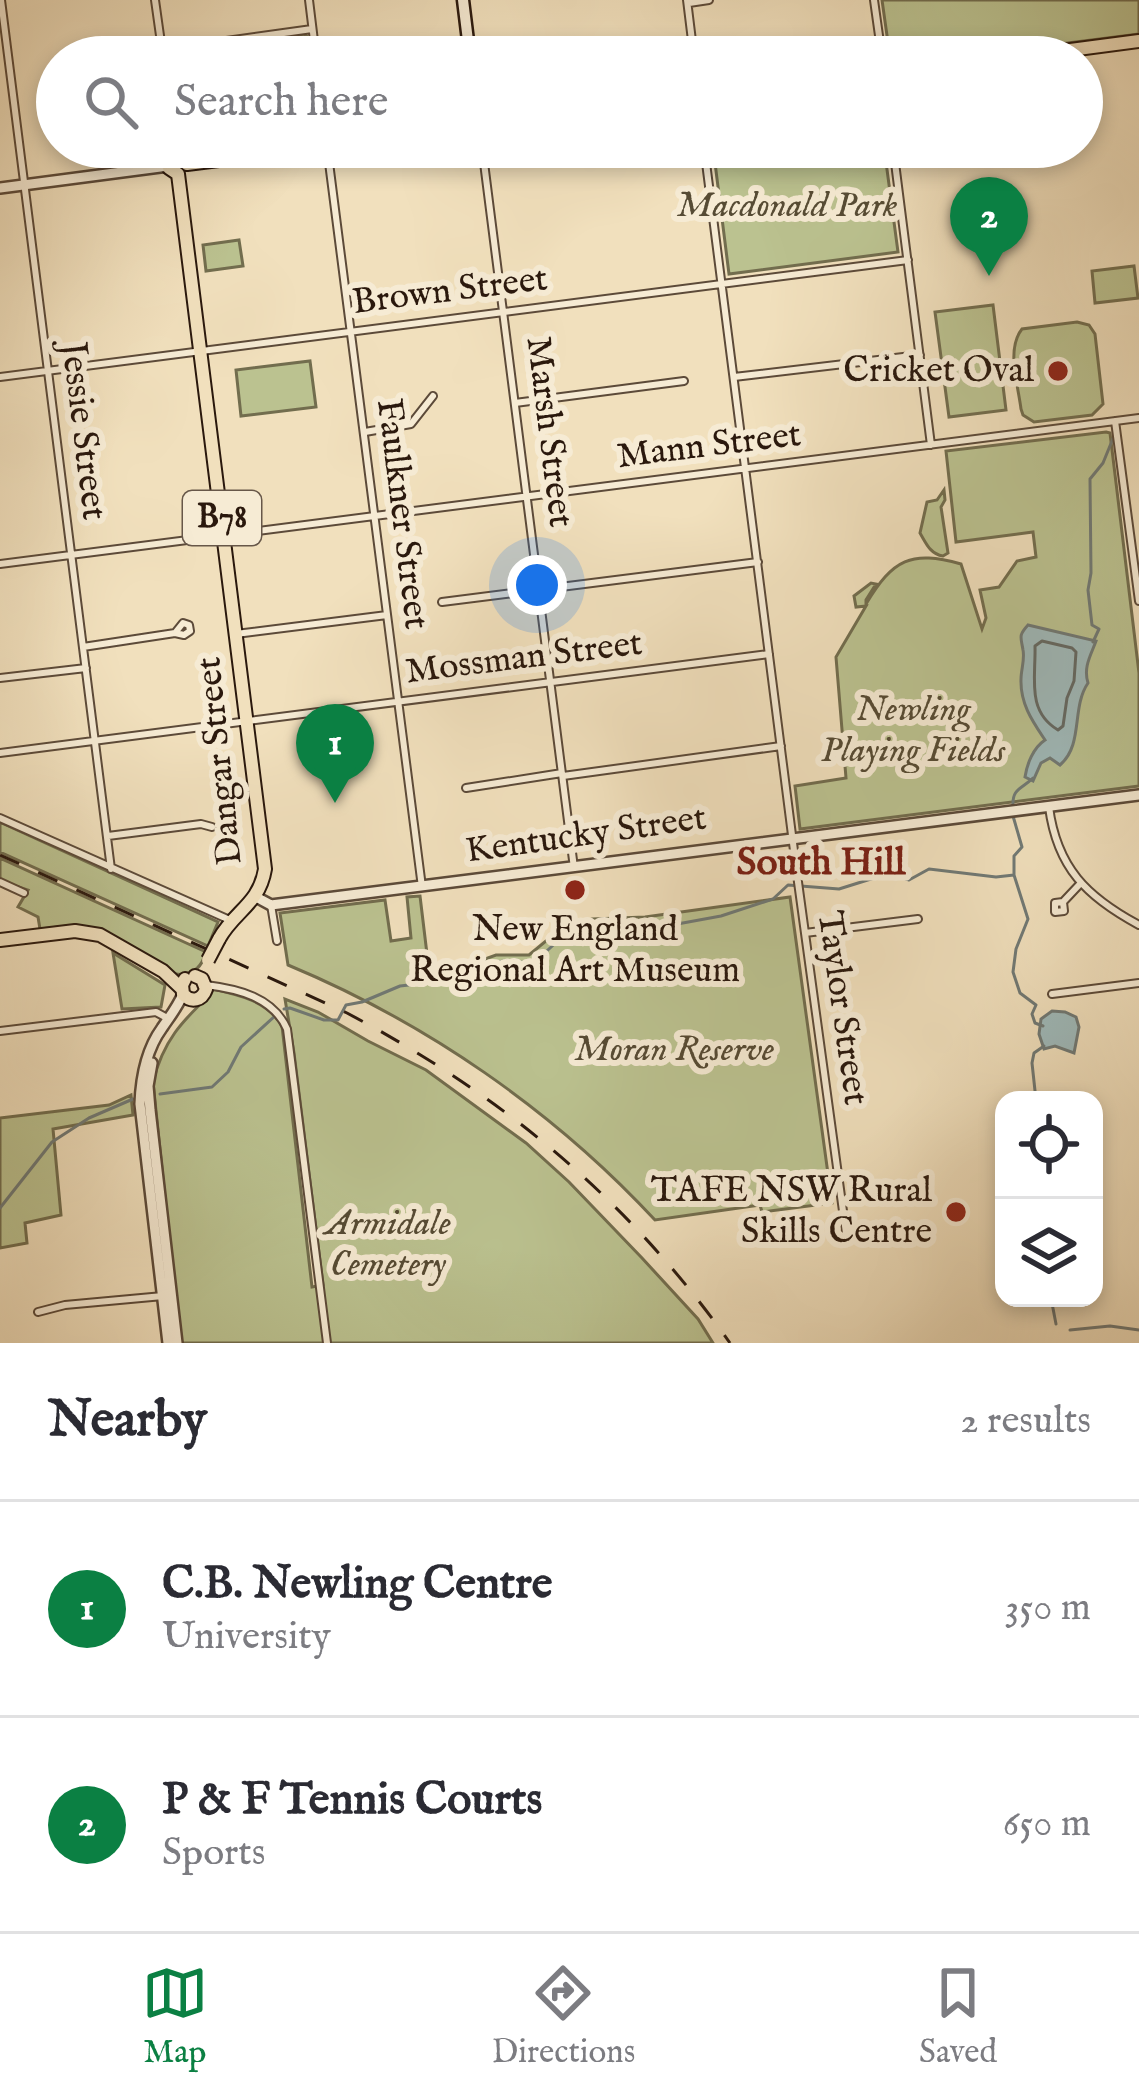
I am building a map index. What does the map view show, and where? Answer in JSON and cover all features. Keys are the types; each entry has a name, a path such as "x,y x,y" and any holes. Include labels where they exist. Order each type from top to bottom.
{"main road":[{"path":"463,0 467,36"},
{"path":"1103,46 1139,41"},
{"name":"Dangar Street","path":"178,168 266,869 256,897 232,921 193,981"},
{"path":"0,940 88,932 193,981"}],"street":[{"name":"Jessie Street","path":"6,0 24,185 111,869"},
{"path":"155,0 160,36"},
{"path":"308,0 313,36"},
{"path":"691,36 687,1 709,0"},
{"path":"874,0 879,36"},
{"path":"268,36 312,29"},
{"path":"0,188 132,168"},
{"name":"Faulkner Street","path":"329,168 422,887"},
{"name":"Marsh Street","path":"485,168 574,868"},
{"name":"Taylor Street","path":"707,168 846,1233"},
{"path":"896,168 931,445"},
{"name":"Brown Street","path":"0,376 908,260"},
{"path":"734,377 920,355"},
{"path":"515,403 684,381"},
{"path":"364,432 411,424 433,396"},
{"name":"Mann Street","path":"0,564 1139,418"},
{"path":"1115,421 1139,601"},
{"path":"1129,522 1139,521"},
{"path":"442,602 758,562"},
{"path":"236,634 388,615"},
{"path":"83,646 175,633"},
{"name":"Mossman Street","path":"0,753 769,654"},
{"path":"0,678 86,668"},
{"path":"466,788 781,746"},
{"name":"Kentucky Street","path":"271,905 1139,795"},
{"path":"1048,807 1071,874 1109,908 1139,925"},
{"path":"0,818 232,921"},
{"path":"107,836 201,824 212,827"},
{"path":"0,882 24,892"},
{"path":"1064,902 1080,884"},
{"path":"256,897 271,905"},
{"name":"Dangar Street","path":"271,905 277,940"},
{"path":"805,933 918,919"},
{"path":"178,1343 148,1085 149,1070 193,981 272,1006 286,1029 327,1343"},
{"path":"1052,994 1139,983"},
{"path":"0,1031 156,1012 172,1018"},
{"path":"168,1343 140,1104 142,1072 164,1024 172,1018"},
{"path":"38,1312 163,1296"}],"green space":[{"path":"882,0 1139,0 1139,34 1103,39 887,36"},
{"name":"Macdonald Park","path":"716,168 887,168 898,252 729,274"},
{"path":"239,240 243,266 206,271 203,245"},
{"path":"1134,266 1138,298 1095,303 1092,271"},
{"path":"993,305 1006,410 949,417 935,312"},
{"name":"Cricket Oval","path":"1077,322 1089,325 1095,334 1103,404 1092,415 1034,422 1021,409 1014,367 1017,337 1022,329"},
{"path":"310,361 316,407 241,416 236,370"},
{"name":"Newling Playing Fields","path":"1110,433 1139,673 1139,786 800,829 795,786 846,778 836,657 866,606 856,607 854,596 876,584 866,604 885,577 905,562 929,558 961,564 982,629 986,618 980,590 999,587 1017,561 1036,557 1033,532 956,542 946,451"},
{"path":"944,490 941,507 948,553 943,556 920,533 927,502 937,500"},
{"path":"0,822 218,922 208,946 0,852"},
{"path":"0,858 206,952 204,958 194,971 171,973 100,930 40,929 38,917 18,907 28,890 0,881"},
{"name":"Moran Reserve","path":"420,896 430,979 496,955 529,955 558,931 592,919 645,917 790,897 832,1203 762,1212 760,1205 655,1220 574,1142 485,1073 389,1013 288,965 280,913 385,900 391,941 411,938 407,897"},
{"path":"113,953 165,985 161,1007 122,1009"},
{"name":"Armidale Cemetery","path":"213,989 261,1005 282,1026 312,1287 323,1285 285,999 426,1070 526,1143 642,1258 698,1319 713,1343 180,1343 153,1082 175,1033"},
{"path":"131,1095 133,1115 53,1129 61,1215 25,1223 27,1243 0,1248 0,1118 109,1105"}],"water":[{"path":"1028,625 1096,641 1072,747 1060,765 1050,758 1041,763 1033,781 1025,777 1027,767 1045,740 1028,712 1021,688 1021,637"},
{"path":"1052,1011 1076,1017 1074,1053 1055,1046 1044,1049 1041,1019"}],"waterway":[{"path":"1093,642 1099,629 1092,625 1088,590 1090,479 1114,436"},
{"path":"1013,806 1016,792 1033,778"},
{"path":"1013,816 1022,847 1014,856 1014,875 1028,919 1013,972 1020,993 1036,1005 1035,1023 1043,1026"},
{"path":"284,1009 338,1020 346,1005 400,986 463,979 503,961 534,963 565,934 594,926 618,931 721,916 773,899 788,885 839,889 890,873 909,880 929,869 1014,875"},
{"path":"160,1094 212,1087 228,1072 241,1047 275,1016"},
{"path":"1035,1091 1032,1063 1034,1053 1044,1046"},
{"path":"0,1208 52,1142 89,1118 133,1099"},
{"path":"1053,1307 1056,1324"},
{"path":"1070,1330 1110,1326 1139,1330"}],"railway":[{"path":"0,855 347,1013 458,1079 509,1115 605,1197 691,1291 730,1343"}],"place":[{"name":"P & F Tennis Courts","path":"989,276"},
{"name":"Cricket Oval","path":"1058,371"},
{"name":"C.B. Newling Centre","path":"335,803"},
{"name":"New England Regional Art Museum","path":"575,890"},
{"name":"TAFE NSW Rural Skills Centre","path":"956,1212"}],"district":[{"name":"South Hill","path":"821,863"}]}
